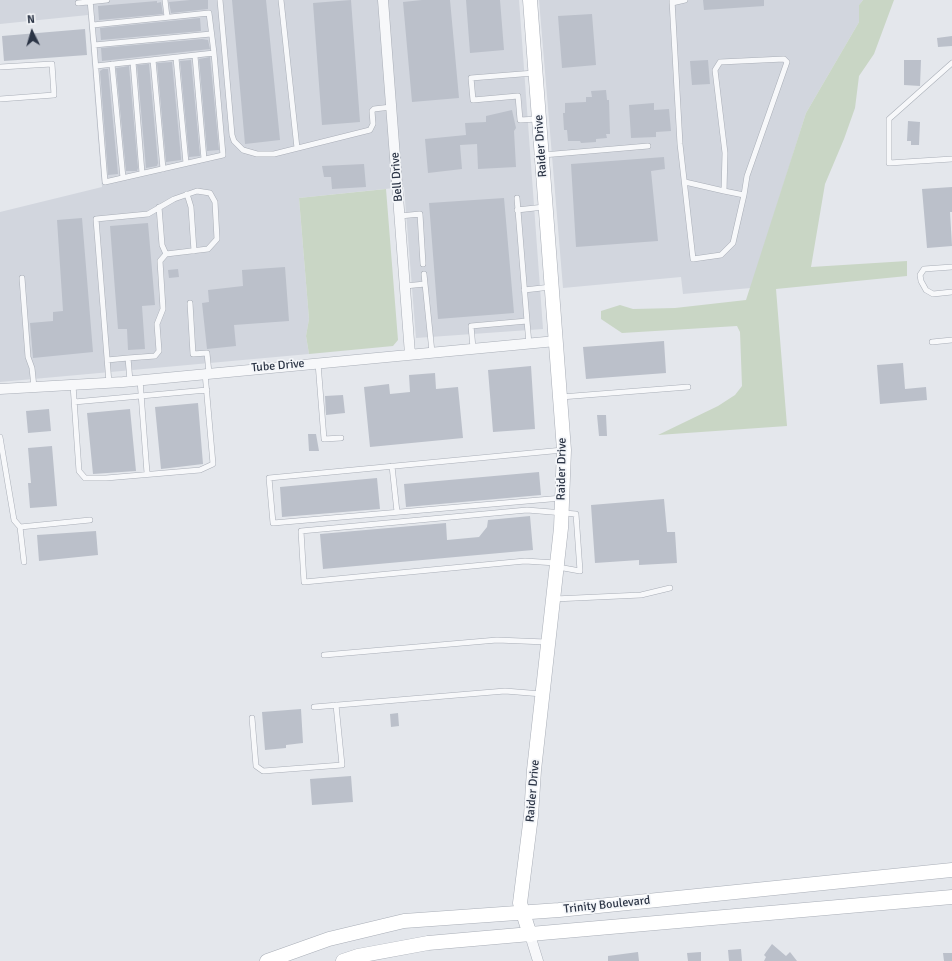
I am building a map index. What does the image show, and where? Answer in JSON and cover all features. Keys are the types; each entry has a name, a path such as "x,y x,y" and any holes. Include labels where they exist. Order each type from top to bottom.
{"main road":[{"name":"Raider Drive","path":"530,0 564,450 562,505 557,565 531,816 520,903 530,935"},
{"name":"Trinity Boulevard","path":"267,961 330,939 404,921 574,908 952,870"},
{"name":"Trinity Boulevard","path":"343,961 358,956 428,943 952,897"}],"street":[{"name":"Bell Drive","path":"383,0 410,354"},
{"name":"Tube Drive","path":"0,389 135,381 318,362 556,341"},
{"path":"530,935 538,961"}],"lane":[{"path":"78,2 107,0"},
{"path":"165,0 167,17"},
{"path":"220,0 232,129 234,141 243,150 257,154 274,154 370,130 373,124 372,111 374,109 392,107"},
{"path":"281,0 297,148"},
{"path":"685,0 672,1 684,182 693,259 721,254 733,243 748,176 786,62 784,59 720,62 715,70 725,153 724,191"},
{"path":"91,1 92,25 105,182 223,155 209,13 92,25"},
{"path":"94,45 211,34"},
{"path":"96,66 214,54"},
{"path":"195,56 204,159"},
{"path":"176,58 186,163"},
{"path":"153,60 163,168"},
{"path":"133,62 142,174"},
{"path":"952,63 889,119 889,163 952,159"},
{"path":"0,67 52,64 54,95 0,99"},
{"path":"112,64 123,178"},
{"path":"535,72 471,78 473,100 518,96 520,120 539,119"},
{"path":"542,156 648,146"},
{"path":"684,182 744,195"},
{"path":"107,360 155,356 159,351 157,324 164,309 160,261 166,254 208,249 217,239 215,202 210,193 197,191 187,194 174,199 148,214 96,219 107,360 109,383"},
{"path":"187,194 191,207 194,251"},
{"path":"517,198 529,344"},
{"path":"159,207 162,245 166,254"},
{"path":"517,210 546,207"},
{"path":"400,216 420,214 423,264"},
{"path":"952,267 924,269 920,275 921,281 926,290 933,294 952,292"},
{"path":"424,274 432,352"},
{"path":"22,278 28,357 32,368 34,387"},
{"path":"405,286 425,284"},
{"path":"524,290 552,287"},
{"path":"73,385 79,471 88,479 200,470 213,464 207,390 207,353 193,354 190,303"},
{"path":"473,348 471,326 527,321"},
{"path":"932,342 952,340"},
{"path":"128,358 141,397 148,473"},
{"path":"318,362 324,439 341,438"},
{"path":"560,398 688,387"},
{"path":"74,402 207,390"},
{"path":"0,437 14,520 20,527 24,562"},
{"path":"562,505 527,510 301,531 304,582 525,561 557,565 580,571 576,514 562,505 396,512 273,523 269,478 564,450"},
{"path":"392,466 396,512"},
{"path":"20,527 90,520"},
{"path":"553,599 641,595 670,588"},
{"path":"324,655 497,640 548,642"},
{"path":"314,706 505,691 543,694"},
{"path":"252,718 256,766 263,771 342,765 336,705"}],"shaded area":[{"path":"0,0 519,0 543,329 416,338 404,187 299,198 309,319 306,336 309,354 0,382 0,212 102,187 88,15 0,24"},
{"path":"539,0 863,0 859,5 859,22 806,113 751,288 683,294 681,277 563,288"}],"green space":[{"path":"863,0 894,0 874,54 859,76 855,108 825,184 811,267 907,261 907,276 776,289 787,426 658,435 718,406 735,395 742,386 740,332 737,326 622,333 601,319 601,311 620,305 633,309 675,308 746,300 806,113 859,22 859,5"},
{"path":"386,189 398,340 393,346 309,354 306,336 309,319 299,198"}],"building":[{"path":"208,0 208,9 171,13 169,2"},
{"path":"232,0 266,0 280,140 245,144"},
{"path":"351,0 360,122 322,125 313,3"},
{"path":"450,0 459,98 412,102 403,2"},
{"path":"466,0 500,0 504,50 470,53"},
{"path":"703,0 764,0 764,6 704,10"},
{"path":"157,1 157,3 161,2 163,14 99,20 98,6"},
{"path":"592,14 596,65 562,68 558,16"},
{"path":"200,18 201,31 101,40 100,28"},
{"path":"85,29 87,55 4,61 2,36"},
{"path":"952,36 952,46 938,47 937,38"},
{"path":"202,39 208,40 210,49 102,61 101,48"},
{"path":"210,57 219,150 207,151 199,59"},
{"path":"191,60 200,156 189,157 180,61"},
{"path":"708,60 710,84 692,85 690,61"},
{"path":"904,60 921,60 920,86 904,85"},
{"path":"172,62 181,160 166,162 157,63"},
{"path":"149,64 158,163 157,166 146,168 137,65"},
{"path":"129,66 138,168 137,171 126,171 116,68"},
{"path":"103,69 108,69 118,174 108,175 100,71"},
{"path":"606,90 607,100 609,100 610,134 606,134 607,138 596,139 596,142 581,143 580,141 568,141 567,130 564,130 563,113 565,113 565,103 586,102 586,97 592,97 591,91"},
{"path":"654,103 654,110 669,109 671,131 656,132 656,137 631,138 629,105"},
{"path":"512,110 516,128 514,131 516,167 478,169 477,144 460,145 462,169 428,173 425,139 466,135 465,123 486,122 486,116"},
{"path":"908,121 920,122 919,145 911,145 911,141 907,141"},
{"path":"664,157 665,169 651,171 658,241 576,247 571,164"},
{"path":"364,164 366,187 332,189 331,177 324,177 322,166"},
{"path":"952,187 952,212 950,212 952,246 927,248 922,189"},
{"path":"504,198 514,313 438,319 429,203"},
{"path":"82,218 93,352 33,358 30,323 53,321 53,312 63,311 57,220"},
{"path":"148,223 155,305 142,306 145,349 128,350 127,329 118,329 110,226"},
{"path":"285,267 289,321 234,325 236,346 207,349 202,303 209,302 208,290 243,286 242,270"},
{"path":"178,269 179,277 169,278 168,270"},
{"path":"664,341 666,373 586,379 583,347"},
{"path":"903,363 905,389 926,387 927,400 880,404 877,365"},
{"path":"531,366 535,429 493,432 488,370"},
{"path":"435,373 436,389 458,387 463,438 370,447 364,387 389,384 390,394 410,392 409,375"},
{"path":"343,395 345,413 326,415 325,396"},
{"path":"198,403 203,464 161,469 155,407"},
{"path":"49,409 51,431 28,433 26,411"},
{"path":"130,409 136,471 93,474 87,413"},
{"path":"597,415 606,415 607,436 599,436"},
{"path":"308,434 316,434 319,451 309,451"},
{"path":"52,446 57,506 30,508 28,483 31,483 28,448"},
{"path":"539,472 541,495 406,507 404,484"},
{"path":"377,478 380,509 282,517 280,487"},
{"path":"664,499 667,532 675,532 677,563 639,565 639,560 595,563 591,505"},
{"path":"530,516 533,550 323,569 320,534 446,523 447,540 479,537 487,527 488,520"},
{"path":"96,531 98,555 39,561 37,535"},
{"path":"301,709 303,743 286,745 286,748 265,750 262,712"},
{"path":"398,713 399,726 391,727 390,714"},
{"path":"351,776 353,802 312,805 310,779"},
{"path":"772,944 786,956 790,952 797,961 764,961 766,957 764,955"},
{"path":"741,949 742,961 729,961 728,950"},
{"path":"638,952 639,961 608,961 608,956"},
{"path":"701,952 701,961 688,961 687,953"},
{"path":"943,953 952,953 952,961 944,961"}]}
